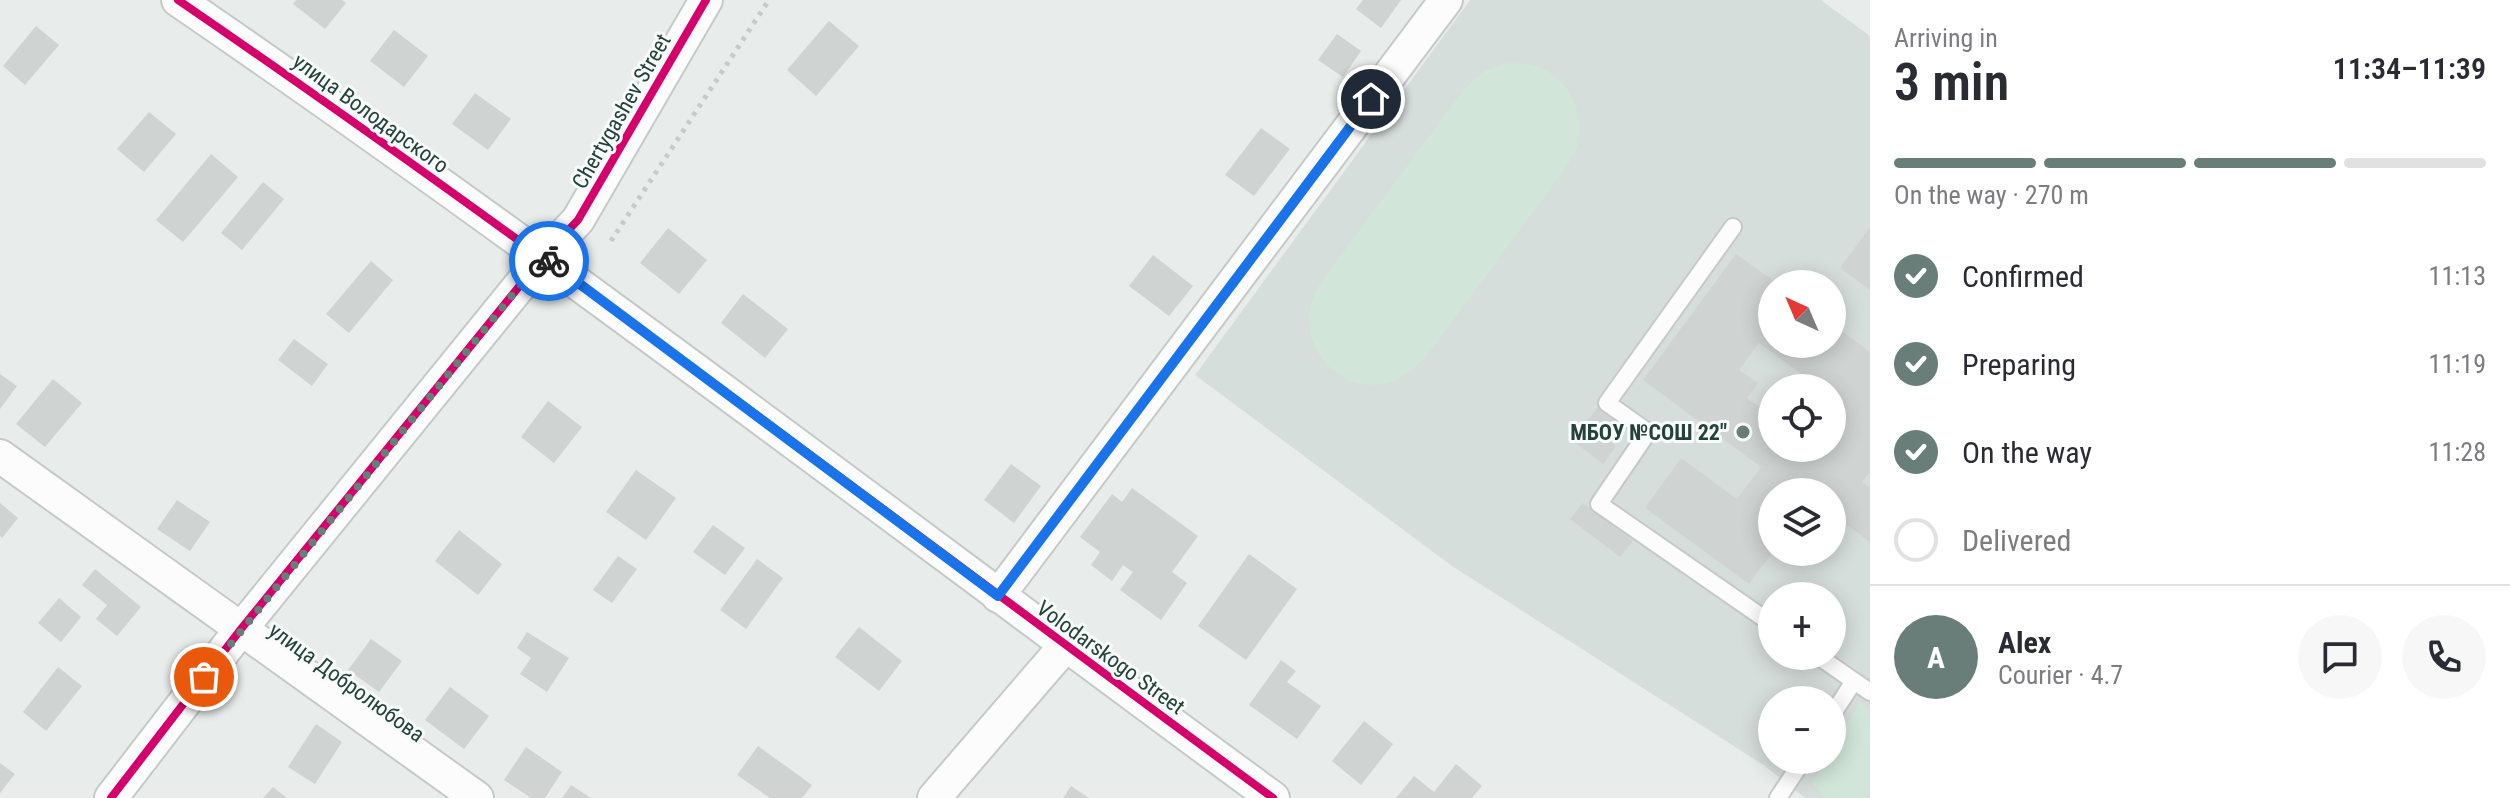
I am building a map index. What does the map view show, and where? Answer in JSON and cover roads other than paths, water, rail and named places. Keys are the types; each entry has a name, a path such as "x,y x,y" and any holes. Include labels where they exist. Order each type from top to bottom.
{"street":[{"name":"улица Володарского","path":"178,0 543,257"},
{"name":"Chertygashev Street","path":"111,798 241,629 543,257 578,220 706,0"},
{"path":"998,596 1446,0"},
{"name":"Volodarskogo Street","path":"543,257 1273,798"},
{"name":"улица Добролюбова","path":"0,456 477,798"},
{"path":"934,798 1065,646"}],"lane":[{"path":"1733,227 1607,403 1648,432 1599,504 1758,614"},
{"path":"1838,670 1870,692"},
{"path":"1846,693 1854,681"},
{"path":"1778,798 1794,774"}],"place":[{"name":"МБОУ №СОШ 22\"","path":"1743,432"}]}
